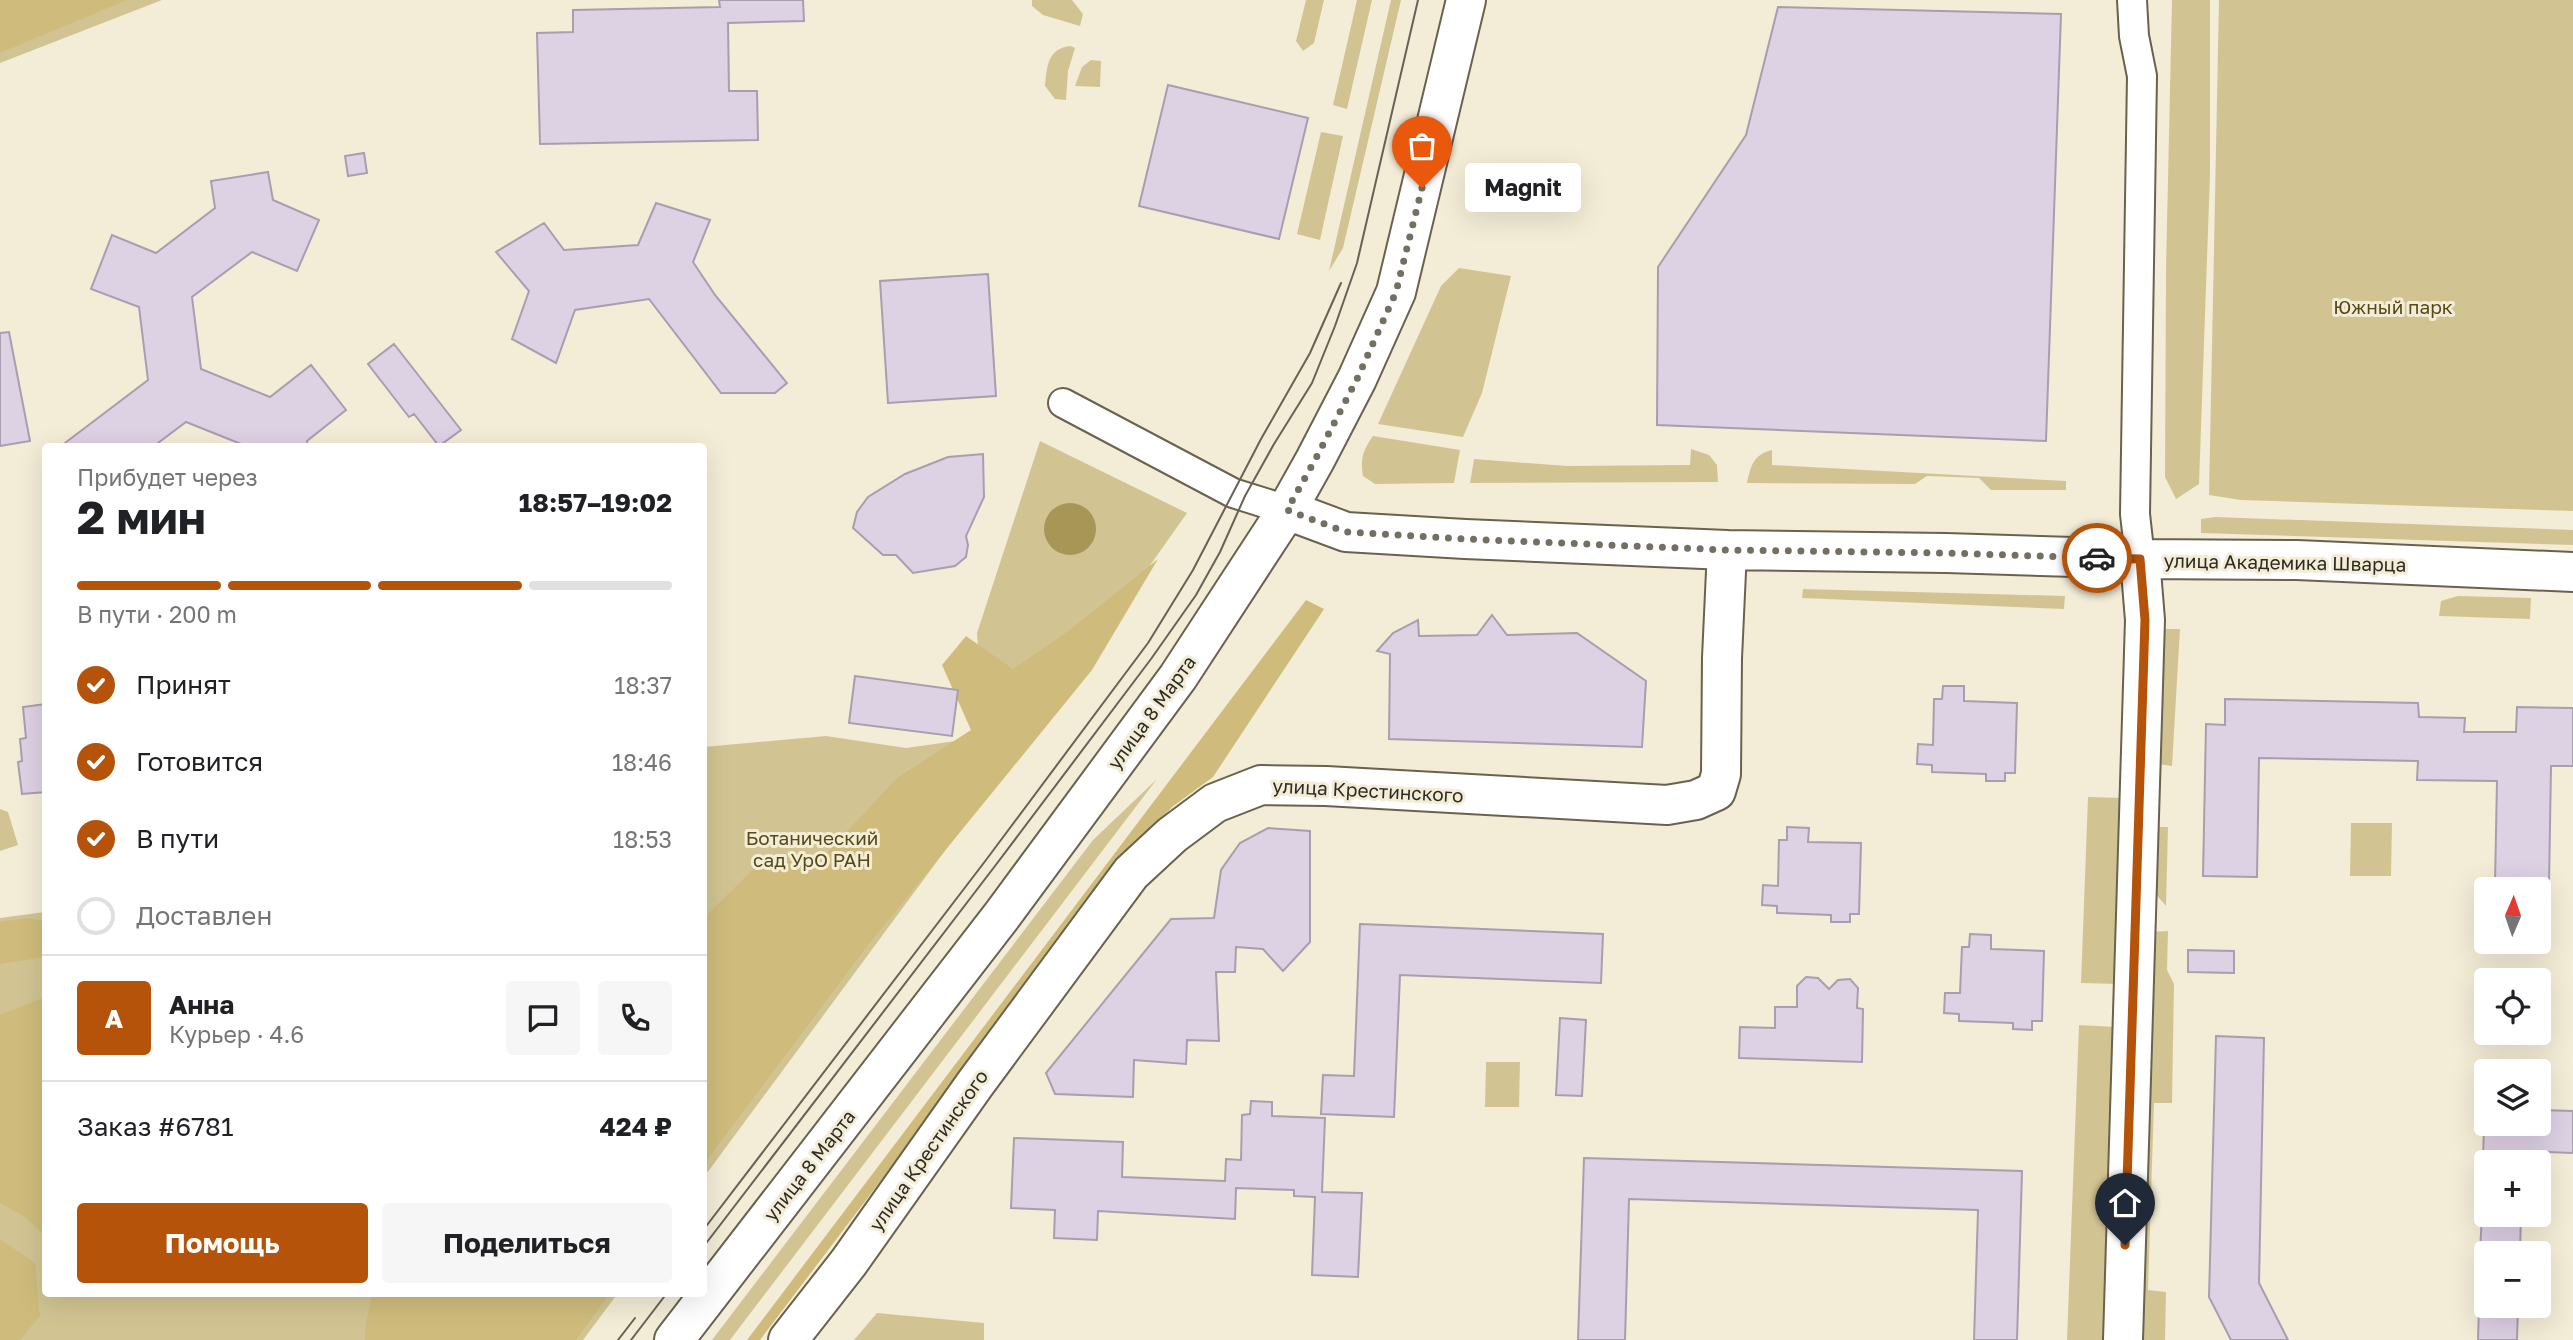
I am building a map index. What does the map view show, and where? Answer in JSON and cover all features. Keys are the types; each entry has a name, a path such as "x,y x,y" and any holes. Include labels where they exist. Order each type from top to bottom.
{"street":[{"name":"улица 8 Марта","path":"674,1340 1003,914 1178,677 1287,510 1357,379 1396,292 1466,0"},
{"path":"2123,1340 2145,620 2135,500 2142,76 2134,36 2132,0"},
{"path":"1063,403 1233,493 1287,510"},
{"name":"улица Академика Шварца","path":"1287,510 1346,532 1478,540 1727,550 2297,560 2573,572"},
{"name":"улица Крестинского","path":"788,1340 849,1262 975,1084 1131,873 1172,835 1215,803 1261,785 1326,786 1667,805 1696,800 1716,791 1721,774 1722,658 1727,550"}],"green space":[{"path":"0,0 162,0 0,63"},
{"path":"1032,0 1072,0 1083,14 1080,26 1043,15 1032,6"},
{"path":"1306,0 1324,0 1314,43 1303,51 1296,41"},
{"path":"1357,0 1372,0 1347,109 1333,105"},
{"path":"1391,0 1401,0 1343,248 1329,271"},
{"path":"2172,0 2210,0 2210,175 2199,484 2176,499 2165,477"},
{"name":"Южный парк","path":"2219,0 2573,0 2573,511 2241,500 2209,495"},
{"path":"1070,46 1075,48 1068,71 1066,100 1055,99 1045,86 1048,66 1057,51"},
{"path":"1091,60 1101,61 1100,87 1075,86 1082,67"},
{"path":"1321,132 1343,136 1320,240 1297,234"},
{"path":"1459,268 1511,276 1482,393 1463,437 1378,424 1441,286"},
{"path":"1373,436 1460,450 1454,483 1375,484 1363,476 1362,465 1365,450"},
{"name":"Ботанический сад УрО РАН","path":"1040,441 1187,513 1023,745 707,1173 707,747 826,736 906,748 984,737 977,633"},
{"path":"1691,449 1709,455 1717,465 1718,482 1470,483 1474,459 1567,466 1690,465"},
{"path":"1772,450 1772,465 2066,481 2066,490 1991,490 1979,478 1927,476 1915,484 1747,483 1757,458"},
{"path":"2215,517 2573,530 2573,545 2201,533 2201,519"},
{"path":"1803,589 2065,596 2064,609 1802,598"},
{"path":"2458,596 2531,598 2530,619 2439,616 2441,601"},
{"path":"2163,629 2180,629 2172,766 2157,764"},
{"path":"1157,779 730,1340 712,1340 1093,840"},
{"path":"2088,797 2125,798 2118,984 2081,983"},
{"path":"0,809 8,812 18,845 0,851"},
{"path":"2351,823 2392,823 2391,876 2350,876"},
{"path":"2153,827 2168,827 2166,906 2153,891"},
{"path":"42,912 42,1297 615,1297 583,1340 0,1340 0,918"},
{"path":"2168,931 2167,970 2174,984 2172,1103 2154,1103 2148,1290 2166,1292 2165,1340 2142,1340 2150,932"},
{"path":"2079,1025 2117,1027 2107,1340 2067,1340"},
{"path":"1486,1062 1520,1062 1519,1107 1485,1107"},
{"path":"877,1313 984,1323 984,1340 854,1340"}],"shaded area":[{"path":"0,0 127,0 0,53"},
{"path":"1070,503 1089,510 1096,529 1089,548 1070,555 1051,548 1044,529 1051,510"},
{"name":"Ботанический сад УрО РАН","path":"1158,559 1092,670 865,949 707,1160 708,914 768,854 819,861 897,778 971,730 942,665 966,636 1013,669 1067,632"},
{"path":"1306,600 1324,609 1213,777 1172,807 1129,853 760,1340 747,1340"},
{"path":"26,918 42,921 42,957 0,964 0,922"},
{"path":"42,998 42,1234 27,1218 0,1203 0,1015"},
{"path":"0,1239 35,1263 40,1316 20,1340 0,1340"},
{"path":"371,1297 607,1297 576,1340 365,1340"}],"building":[{"path":"719,0 803,0 804,21 728,23 729,91 757,91 758,140 540,144 537,33 573,32 573,10 720,7"},
{"path":"1778,7 2061,14 2046,441 1657,425 1658,267 1746,135"},
{"path":"1168,85 1308,118 1279,239 1139,206"},
{"path":"364,153 367,173 348,176 345,156"},
{"path":"268,172 273,200 319,220 297,271 252,252 192,297 201,369 270,397 311,365 346,410 307,443 238,443 186,422 158,443 65,443 148,380 139,307 91,289 112,235 156,253 215,208 211,181"},
{"path":"656,203 710,220 693,262 715,295 787,383 775,393 721,393 649,299 575,310 556,363 512,339 529,291 496,252 544,223 564,250 638,245"},
{"path":"988,274 996,396 888,403 880,281"},
{"path":"9,332 30,441 0,446 0,333"},
{"path":"394,344 461,430 443,443 437,443 414,414 409,417 368,364"},
{"path":"983,454 984,497 966,536 966,557 955,566 913,573 896,555 883,555 853,528 857,512 868,497 905,474 948,457"},
{"path":"1492,615 1507,635 1577,633 1646,681 1642,747 1389,739 1390,654 1377,651 1393,633 1418,620 1419,636 1477,635"},
{"path":"855,676 958,690 952,736 849,723"},
{"path":"1943,686 1964,686 1964,701 2017,703 2015,773 2005,773 2005,781 1986,781 1986,774 1932,772 1932,765 1917,764 1918,744 1933,745 1934,699 1942,699"},
{"path":"2225,699 2418,703 2419,717 2465,718 2464,732 2516,732 2517,707 2573,708 2573,766 2551,766 2549,877 2495,877 2497,781 2417,780 2418,761 2259,758 2257,877 2203,876 2206,724 2225,725"},
{"path":"42,705 42,792 22,794 18,762 22,761 20,739 26,738 23,707"},
{"path":"1787,827 1809,828 1808,842 1861,843 1859,914 1850,914 1850,922 1831,922 1831,915 1777,913 1777,906 1762,905 1763,885 1778,886 1779,840 1787,840"},
{"path":"1268,828 1310,831 1310,942 1283,971 1263,949 1236,947 1235,972 1216,972 1219,1041 1187,1040 1186,1064 1134,1060 1133,1097 1055,1094 1046,1073 1171,919 1214,918 1221,870 1240,843"},
{"path":"1360,924 1603,934 1601,983 1400,975 1394,1117 1321,1114 1323,1075 1354,1076"},
{"path":"1970,934 1991,935 1991,949 2044,951 2042,1021 2032,1021 2032,1030 2013,1029 2013,1023 1959,1021 1959,1014 1944,1013 1945,993 1960,993 1962,947 1969,947"},
{"path":"2188,950 2234,951 2234,973 2188,972"},
{"path":"1806,977 1818,978 1829,989 1838,980 1850,979 1858,988 1857,1008 1863,1009 1862,1062 1739,1058 1740,1027 1775,1028 1775,1007 1797,1007 1797,986"},
{"path":"1560,1018 1586,1020 1582,1096 1556,1095"},
{"path":"2216,1036 2264,1038 2259,1283 2288,1340 2231,1340 2209,1297"},
{"path":"1251,1101 1272,1102 1272,1116 1325,1118 1322,1192 1362,1193 1358,1277 1312,1275 1315,1197 1294,1196 1294,1190 1236,1188 1235,1219 1098,1211 1097,1240 1054,1238 1055,1210 1011,1208 1014,1138 1123,1142 1122,1177 1225,1181 1226,1159 1241,1160 1242,1115 1250,1114"},
{"path":"2551,1110 2573,1111 2573,1153 2551,1152 2551,1150 2483,1150 2484,1136 2551,1136"},
{"path":"1584,1158 2022,1171 2017,1340 1974,1340 1978,1210 1629,1199 1625,1340 1578,1340"},
{"path":"2481,1227 2521,1227 2520,1241 2481,1241"},
{"path":"2479,1318 2518,1318 2517,1340 2478,1340"}],"tram line":[{"path":"707,1242 995,866 1196,595 1220,552 1245,496 1312,383 1335,326 1357,263 1418,0"},
{"path":"707,1225 1148,643 1193,570 1261,439 1310,353 1341,283"},
{"path":"631,1340 664,1297"},
{"path":"618,1340 635,1318"}],"way so far":[{"path":"1422,188 1396,292 1357,379 1287,510 1346,532 1727,550 2097,558"}],"place":[{"name":"Magnit","path":"1422,188"}],"route":[{"path":"2097,558 2140,559 2145,620 2125,1245"}]}
